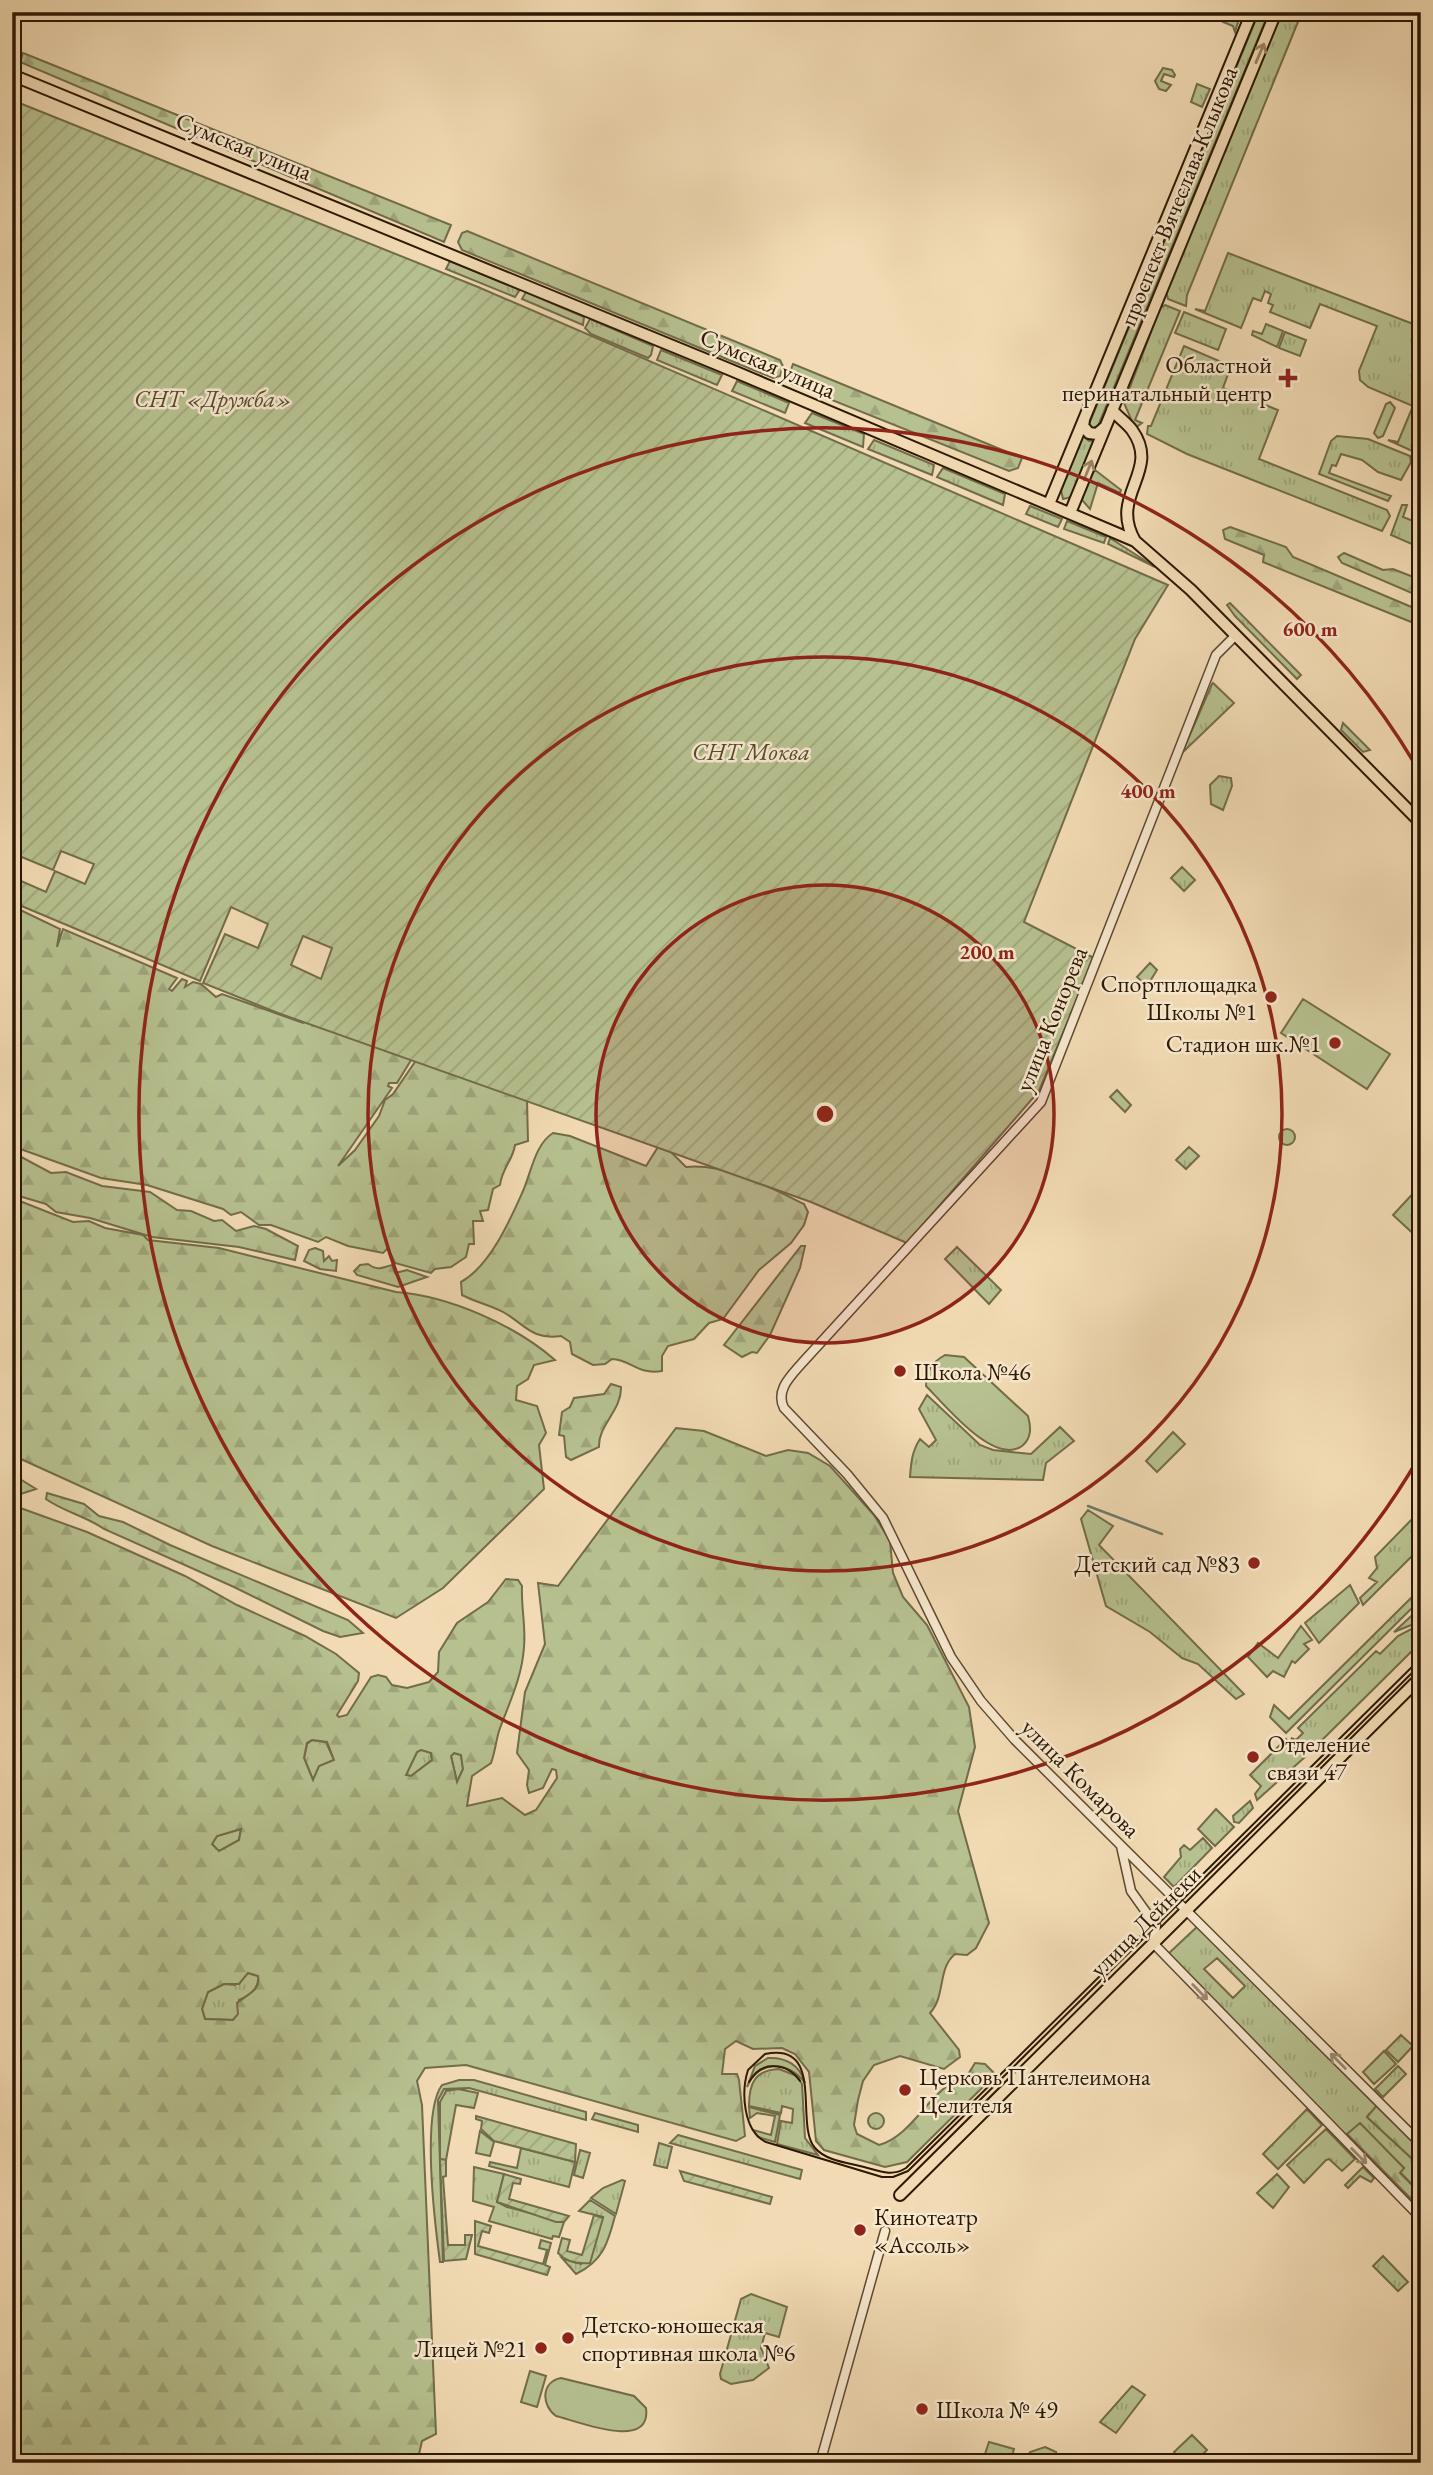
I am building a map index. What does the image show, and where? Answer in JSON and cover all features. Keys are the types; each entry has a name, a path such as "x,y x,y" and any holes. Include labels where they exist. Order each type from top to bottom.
{"main road":[{"name":"проспект Вячеслава Клыкова","path":"1049,504 1252,12"},
{"name":"проспект Вячеслава Клыкова","path":"1070,513 1276,12"},
{"name":"Сумская улица","path":"12,75 1135,541 1164,564 1421,823"},
{"path":"1112,410 1132,430 1141,451 1140,470 1125,512 1125,523 1135,541"},
{"path":"1084,420 1083,426 1089,433 1097,434 1105,427"},
{"name":"улица Дейнеки","path":"900,2195 1421,1677"}],"street":[{"name":"улица Конорева","path":"782,1392 802,1363 1041,1101 1216,655 1236,635"},
{"name":"улица Комарова","path":"782,1392 784,1408 847,1474 883,1518 951,1657 974,1693 1012,1737 1421,2144"},
{"path":"1121,1846 1131,1891 1156,1926 1153,1943 1421,2218"},
{"path":"820,2463 885,2231"}],"green space":[{"path":"1227,12 1241,12 1235,32 1233,26 1223,22"},
{"path":"1259,12 1269,12 1098,426 1092,429 1089,424"},
{"path":"1282,12 1302,12 1187,295 1186,306 1168,299 1166,291"},
{"path":"23,53 451,225 444,242 20,62"},
{"path":"1163,68 1172,70 1175,75 1164,74 1161,81 1171,85 1166,91 1159,89 1155,81"},
{"path":"1197,84 1210,89 1202,107 1191,102"},
{"name":"СНТ Моква","path":"12,100 478,287 1168,585 1135,639 1024,922 1094,958 1039,1091 907,1243 811,1202 278,1013 203,983 225,934 258,948 268,924 231,907 200,981 12,902 12,877 46,892 55,871 85,884 94,864 61,851 53,870 12,853","holes":["303,936 332,948 321,979 291,965"]},
{"path":"467,231 780,360 783,366 780,376 773,378 462,250 458,242 462,233"},
{"path":"1228,253 1421,327 1421,455 1388,440 1398,442 1413,406 1368,387 1360,380 1359,371 1377,326 1320,304 1310,328 1270,312 1273,305 1268,303 1271,294 1265,291 1261,301 1253,298 1241,328 1195,309 1205,311"},
{"path":"450,261 519,291 515,297 446,269"},
{"path":"526,292 584,317 583,325 522,299"},
{"path":"1165,305 1180,311 1135,420 1142,423 1135,428 1124,403 1160,308"},
{"path":"1184,312 1226,329 1218,350 1175,333"},
{"path":"590,319 653,346 651,355 648,358 591,334 585,328"},
{"path":"1266,324 1283,331 1277,347 1252,335 1253,331 1262,334"},
{"path":"1285,332 1306,340 1300,356 1279,348"},
{"path":"1184,346 1231,366 1223,388 1278,410 1259,459 1387,510 1390,516 1382,531 1187,454 1147,434 1148,426 1151,426"},
{"path":"661,350 722,375 717,385 657,360"},
{"path":"793,364 1022,458 1018,468 1009,471 792,384 788,378"},
{"path":"737,381 789,403 785,413 732,391"},
{"path":"1390,402 1395,408 1383,436 1378,438 1374,433 1386,404"},
{"path":"812,413 864,434 863,447 805,423"},
{"path":"1083,436 1089,441 1095,440 1072,497 1063,499 1061,490"},
{"path":"1337,436 1368,439 1410,456 1411,462 1401,480 1378,472 1362,460 1341,454 1336,466 1332,465 1329,473 1391,496 1388,501 1319,474 1331,441"},
{"path":"874,440 934,465 932,475 868,449"},
{"path":"943,468 1005,494 1003,505 937,477"},
{"path":"1095,470 1121,490 1120,493 1098,483 1090,509 1082,500 1087,481"},
{"path":"1402,505 1407,505 1403,517 1413,521 1417,512 1421,514 1421,548 1391,535"},
{"path":"1030,506 1062,519 1058,527 1026,514"},
{"path":"1067,521 1106,537 1104,543 1064,529"},
{"path":"1230,527 1286,547 1293,557 1421,611 1421,626 1263,562 1264,555 1225,539 1223,530"},
{"path":"1110,538 1155,567 1108,544"},
{"path":"1344,553 1383,570 1393,569 1421,580 1421,597 1342,563 1338,557"},
{"path":"1230,603 1301,675 1297,679 1235,616 1227,605"},
{"path":"1212,684 1234,703 1182,753"},
{"path":"1343,723 1370,750 1363,752 1341,730"},
{"path":"1219,776 1231,778 1232,786 1223,810 1211,804 1210,785"},
{"path":"1182,867 1195,880 1184,891 1171,878"},
{"path":"12,906 60,929 57,947 63,929 177,978 169,989 172,991 182,979 187,981 185,987 193,982 201,984 216,997 222,994 303,1023 311,1018 416,1052 397,1083 389,1083 388,1086 392,1088 338,1166 355,1150 379,1116 385,1100 393,1094 417,1059 527,1100 528,1141 515,1145 500,1185 493,1189 488,1210 480,1211 483,1221 473,1221 474,1244 469,1244 466,1257 451,1267 435,1269 431,1273 395,1263 388,1248 383,1253 348,1246 326,1237 318,1242 271,1225 259,1225 241,1212 231,1215 223,1209 147,1185 101,1178 12,1146 12,1063 17,1058 12,1059"},
{"path":"1150,963 1157,970 1147,986 1137,977"},
{"name":"Стадион шк.№1","path":"1303,999 1390,1054 1367,1089 1281,1033"},
{"path":"1117,1090 1131,1105 1125,1112 1110,1097"},
{"path":"1287,1129 1295,1137 1287,1145 1279,1137"},
{"path":"553,1133 570,1136 646,1166 658,1147 671,1152 686,1167 732,1172 804,1204 808,1212 804,1225 791,1243 759,1270 723,1319 709,1323 694,1339 668,1346 662,1356 662,1371 646,1371 612,1359 605,1364 593,1365 572,1354 570,1342 561,1336 536,1334 503,1312 462,1295 461,1282 490,1254 512,1215 538,1151"},
{"path":"1189,1147 1199,1156 1186,1169 1176,1160"},
{"path":"12,1152 51,1173 66,1172 102,1186 150,1192 177,1210 191,1211 214,1221 222,1220 236,1231 254,1226 266,1229 298,1246 295,1260 239,1247 152,1237 90,1218 56,1212 46,1204 12,1194"},
{"path":"1419,1187 1421,1189 1419,1239 1393,1215"},
{"path":"12,1198 73,1222 89,1221 105,1228 143,1235 148,1240 219,1248 396,1292 438,1299 501,1324 555,1360 534,1365 528,1379 517,1386 516,1400 537,1406 546,1433 539,1445 544,1489 443,1588 396,1618 212,1546 12,1455"},
{"path":"801,1246 805,1246 800,1268 770,1335 757,1353 752,1352 742,1357 724,1345"},
{"path":"957,1247 1001,1290 989,1304 945,1259"},
{"path":"315,1248 323,1251 324,1261 329,1256 332,1261 337,1260 336,1271 320,1269 304,1261 309,1250"},
{"path":"368,1264 377,1268 392,1265 395,1273 407,1270 427,1277 398,1287 357,1275 354,1271 360,1265"},
{"path":"945,1355 964,1357 1028,1416 1030,1432 1022,1446 1011,1450 998,1448 984,1441 957,1419 926,1386 930,1368"},
{"path":"611,1384 621,1387 620,1395 602,1432 599,1447 571,1460 566,1457 564,1436 559,1435 562,1412 570,1407 574,1398 604,1394"},
{"path":"927,1395 980,1445 993,1450 1031,1454 1060,1427 1074,1441 1046,1463 1043,1480 910,1477 911,1462 920,1439 929,1447 936,1440 919,1409"},
{"path":"676,1428 704,1431 766,1456 788,1450 808,1453 830,1466 874,1515 890,1541 893,1573 903,1597 927,1625 969,1707 975,1747 958,1811 989,1923 976,1948 967,1955 955,1954 949,1960 938,1999 930,2013 959,2050 960,2057 944,2069 900,2056 874,2065 863,2081 858,2100 854,2125 857,2134 879,2145 892,2139 943,2089 967,2076 975,2063 985,2064 994,2073 992,2078 907,2162 885,2167 824,2150 816,2141 809,2072 795,2054 782,2048 753,2049 736,2041 725,2049 722,2074 737,2074 739,2080 745,2136 736,2141 466,2065 425,2068 417,2081 422,2105 436,2434 422,2441 417,2463 12,2463 12,1505 87,1532 185,1576 336,1654 359,1673 358,1681 337,1715 339,1717 347,1715 371,1677 386,1677 392,1685 407,1688 429,1682 438,1672 439,1652 457,1623 488,1602 506,1579 518,1580 522,1586 524,1632 521,1669 499,1731 491,1763 472,1776 467,1806 502,1798 525,1815 536,1810 557,1778 556,1770 552,1769 543,1788 529,1793 529,1770 517,1753 525,1692 545,1644 538,1583 558,1586","holes":["312,1740 327,1742 334,1760 319,1766 313,1780 304,1758 307,1743","421,1750 431,1753 432,1760 411,1776 406,1775 417,1752","454,1753 461,1755 463,1769 457,1782 451,1756","241,1829 239,1840 219,1851 212,1844 217,1836","248,1973 258,1976 255,1989 237,2003 238,2014 233,2020 205,2019 202,2009 208,1992 224,1984 239,1984"]},
{"path":"1173,1432 1185,1444 1157,1472 1146,1461"},
{"path":"12,1474 36,1489 21,1494 12,1490"},
{"path":"47,1493 84,1504 99,1516 123,1522 170,1545 348,1620 363,1633 340,1637 323,1631 60,1507 46,1499"},
{"path":"1088,1510 1113,1526 1099,1545 1244,1694 1236,1699 1198,1664 1182,1658 1150,1632 1106,1606 1081,1519"},
{"path":"1421,1510 1421,1547 1363,1605 1360,1598 1377,1582 1369,1578 1377,1568 1375,1557"},
{"path":"1350,1585 1359,1603 1319,1643 1305,1623"},
{"path":"1415,1594 1420,1600 1286,1733 1270,1717 1274,1705 1289,1719"},
{"path":"1421,1607 1421,1621 1394,1632"},
{"path":"1421,1624 1421,1642 1310,1752 1305,1752 1291,1738 1296,1740 1303,1733 1298,1728 1376,1651 1380,1654 1398,1636"},
{"path":"1301,1626 1312,1640 1304,1644 1309,1649 1295,1663 1292,1661 1284,1677 1273,1671 1267,1677 1248,1657 1258,1643 1278,1658"},
{"path":"1286,1739 1305,1757 1257,1800 1255,1794 1261,1786 1250,1775"},
{"path":"312,1740 326,1742 334,1760 320,1766 313,1780 304,1758 307,1744"},
{"path":"421,1749 431,1753 432,1760 411,1776 406,1775 417,1752"},
{"path":"454,1753 461,1755 463,1769 457,1782 451,1756"},
{"path":"1250,1801 1253,1808 1239,1823 1234,1822 1233,1816"},
{"path":"1216,1809 1234,1827 1215,1846 1198,1829"},
{"path":"241,1829 239,1840 219,1852 212,1844 217,1836"},
{"path":"1203,1838 1212,1848 1174,1887 1164,1877 1181,1857 1180,1849 1184,1845 1190,1850"},
{"path":"1199,1925 1421,2146 1369,2114 1367,2117 1421,2167 1421,2194 1400,2172 1404,2168 1360,2124 1347,2134 1421,2212 1167,1955","holes":["1217,1958 1245,1986 1233,1998 1204,1969"]},
{"path":"248,1973 258,1976 258,1980 256,1988 239,2000 238,2015 233,2020 205,2019 202,2009 208,1992 224,1984 235,1985"},
{"path":"1401,2035 1413,2046 1398,2062 1386,2050"},
{"path":"1384,2051 1396,2064 1374,2084 1363,2072"},
{"path":"768,2058 791,2063 800,2071 805,2083 790,2070 774,2066 758,2072 747,2087 755,2066"},
{"path":"1398,2066 1406,2074 1383,2097 1375,2089"},
{"path":"779,2069 797,2076 802,2084 805,2138 818,2155 777,2144 781,2121 792,2123 793,2109 782,2106 781,2113 749,2106 750,2091 755,2079 764,2072"},
{"path":"459,2080 474,2080 586,2112 586,2120 469,2088 444,2089 438,2100 443,2262 440,2262 431,2170 432,2119 442,2085"},
{"path":"458,2089 478,2093 474,2108 456,2105 446,2160 440,2159 440,2102 446,2091"},
{"path":"1378,2104 1421,2147 1421,2167 1367,2117"},
{"path":"749,2107 780,2115 775,2142 758,2137 753,2130 771,2135 775,2116 757,2113 750,2118"},
{"path":"1307,2109 1322,2125 1278,2169 1263,2154"},
{"path":"595,2113 638,2125 638,2132 592,2119"},
{"path":"873,2113 879,2113 884,2121 882,2127 873,2129 868,2124 868,2118"},
{"path":"476,2116 576,2144 575,2162 494,2141 481,2129 482,2121 476,2119"},
{"path":"1360,2123 1404,2168 1400,2173 1421,2194 1421,2209 1347,2134"},
{"path":"1326,2129 1355,2159 1342,2171 1329,2159 1326,2160 1304,2183 1287,2165"},
{"path":"480,2131 494,2142 490,2156 476,2153"},
{"path":"678,2135 802,2170 800,2179 670,2143"},
{"path":"659,2143 672,2147 667,2168 654,2165"},
{"path":"521,2148 575,2162 569,2187 489,2166 490,2162 517,2168"},
{"path":"580,2150 590,2153 583,2178 574,2175"},
{"path":"440,2159 446,2160 446,2176 443,2177 448,2245 465,2245 465,2235 472,2235 466,2259 444,2261"},
{"path":"474,2167 504,2174 497,2202 564,2222 559,2237 553,2236 552,2239 489,2221 494,2207 473,2201"},
{"path":"1363,2167 1374,2178 1371,2182 1360,2176 1348,2188 1345,2185"},
{"path":"680,2171 772,2197 770,2204 684,2181"},
{"path":"504,2174 521,2179 520,2184 513,2183 509,2199 569,2216 564,2222 556,2222 497,2202"},
{"path":"1277,2174 1289,2187 1273,2208 1257,2193"},
{"path":"625,2181 616,2214 591,2198 603,2188"},
{"path":"590,2200 615,2216 603,2250 592,2263 576,2274 562,2258 581,2264 603,2217 579,2211"},
{"path":"594,2215 603,2218 590,2263 573,2262 561,2256 558,2253 562,2238 570,2240 567,2251 582,2255"},
{"path":"475,2221 491,2226 489,2233 482,2231 478,2246 543,2264 547,2250 539,2248 541,2240 551,2243 545,2265 550,2267 547,2275 475,2254"},
{"path":"1383,2256 1408,2282 1398,2291 1373,2266"},
{"path":"751,2294 787,2307 779,2337 765,2333 761,2348 769,2368 753,2380 731,2384 721,2379 720,2374 741,2299"},
{"path":"530,2371 546,2376 537,2407 521,2402"},
{"path":"561,2378 634,2396 646,2408 645,2421 637,2429 626,2431 595,2427 556,2416 548,2406 545,2394 554,2380"},
{"path":"1132,2386 1145,2395 1116,2433 1100,2422"},
{"path":"1192,2435 1207,2450 1194,2463 1183,2463 1174,2452"},
{"path":"989,2442 1014,2449 1010,2463 982,2463"},
{"path":"1045,2447 1056,2452 1060,2463 1024,2463 1030,2452"}],"waterway":[{"path":"1088,1506 1162,1534"}],"tram line":[{"path":"1421,1658 906,2168 891,2173 880,2171 838,2161 815,2148 809,2137 802,2072 796,2060 784,2053 765,2054 748,2070 745,2100 752,2129 766,2142 882,2177 893,2177 908,2171 1421,1664"},
{"path":"749,2082 760,2070 774,2066 788,2070 800,2081"}],"place":[{"name":"Областной перинатальный центр","path":"1288,378"},
{"name":"Спортплощадка Школы №1","path":"1271,997"},
{"name":"Стадион шк.№1","path":"1335,1043"},
{"name":"Школа №46","path":"900,1371"},
{"name":"Детский сад №83","path":"1254,1563"},
{"name":"Отделение связи 47","path":"1253,1757"},
{"name":"Церковь Пантелеимона Целителя","path":"905,2090"},
{"name":"Кинотеатр «Ассоль»","path":"860,2230"},
{"name":"Детско-юношеская спортивная школа №6","path":"568,2338"},
{"name":"Лицей №21","path":"541,2348"},
{"name":"Школа № 49","path":"922,2409"}],"park label":[{"name":"СНТ «Дружба»","path":"213,398"}]}
